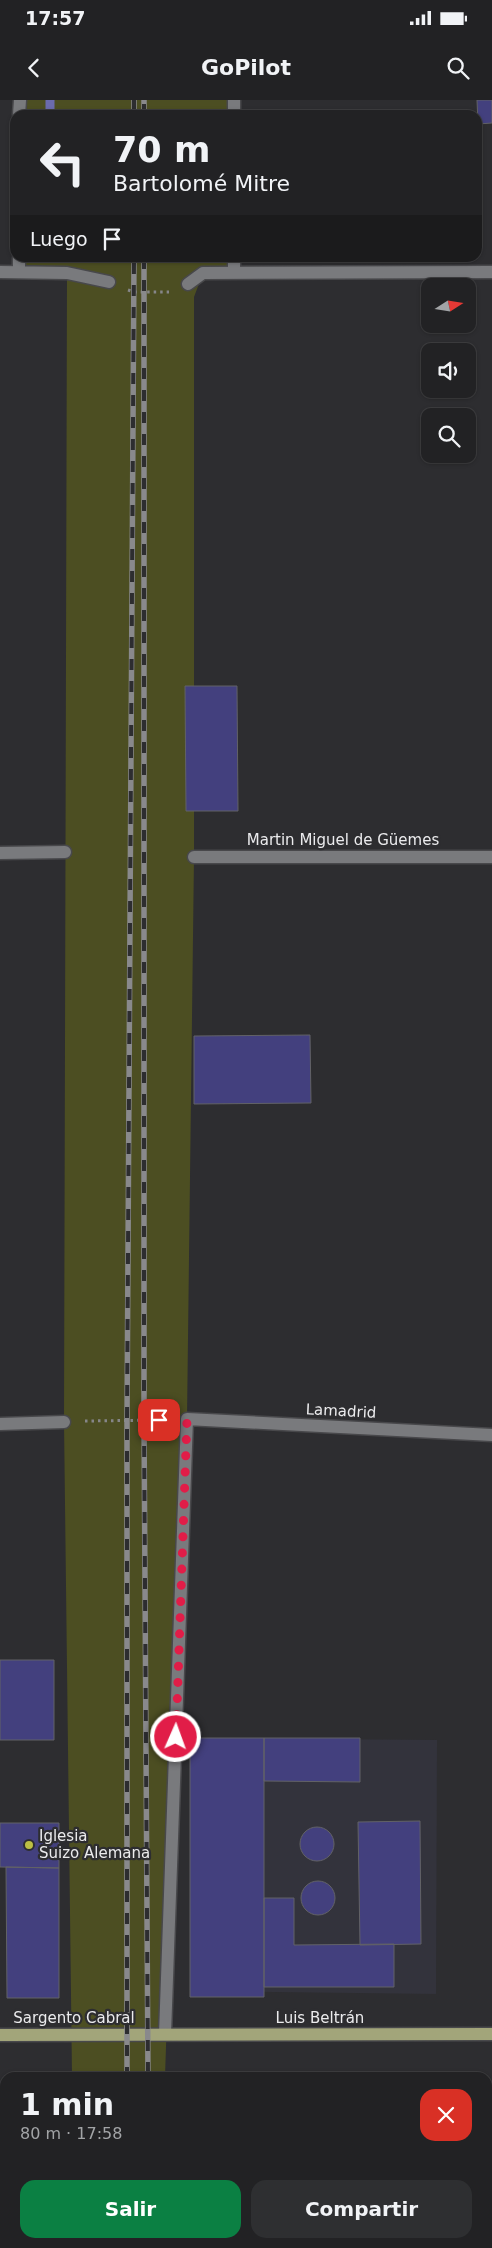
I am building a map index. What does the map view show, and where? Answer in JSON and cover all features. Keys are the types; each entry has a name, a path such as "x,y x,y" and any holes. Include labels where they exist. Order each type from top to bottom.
{"main road":[{"name":"Luis Beltrán","path":"148,2034 492,2034"},
{"name":"Sargento Cabral","path":"0,2035 148,2034"}],"street":[{"path":"19,262 19,272"},
{"path":"234,262 234,272"},
{"path":"0,272 67,273 109,282"},
{"path":"188,284 203,273 492,272"},
{"path":"0,853 65,852"},
{"name":"Martin Miguel de Güemes","path":"194,857 492,857"},
{"path":"165,2034 187,1419"},
{"name":"Lamadrid","path":"187,1419 492,1435"},
{"path":"0,1424 64,1422"}],"path":[{"path":"109,282 134,292 176,292 188,284"},
{"path":"64,1422 187,1419"}],"shaded area":[{"path":"192,1738 437,1740 436,1994 190,1991"}],"green space":[{"path":"20,100 234,100 234,110 19,110"},
{"path":"19,262 234,262 234,272 203,273 194,297 194,857 187,1419 165,2072 72,2072 64,1422 67,273 19,272"}],"building":[{"path":"477,100 492,100 492,123 482,124 482,110 477,110"},
{"path":"185,686 237,686 238,811 186,811"},
{"path":"310,1035 311,1103 194,1104 194,1036"},
{"path":"0,1660 54,1660 54,1740 0,1740"},
{"path":"190,1738 264,1738 264,1997 190,1997"},
{"path":"264,1738 360,1738 360,1782 264,1781"},
{"path":"420,1821 421,1944 360,1945 358,1822"},
{"name":"Iglesia Suizo Alemana","path":"0,1823 59,1823 59,1868 0,1867"},
{"path":"317,1827 324,1828 329,1832 333,1837 333,1851 329,1856 324,1860 317,1861 310,1860 305,1856 301,1851 300,1844 301,1837 305,1832 310,1828"},
{"path":"6,1867 59,1868 59,1998 7,1998"},
{"path":"318,1881 325,1882 330,1886 334,1891 334,1905 330,1910 325,1914 318,1915 311,1914 306,1910 302,1905 301,1898 302,1891 306,1886 311,1882"},
{"path":"264,1898 294,1898 294,1945 394,1944 394,1987 264,1987"}],"waterway":[{"path":"50,100 50,110"}],"railway":[{"path":"134,100 134,110"},
{"path":"144,100 144,110"},
{"path":"127,2072 127,1420 134,262"},
{"path":"144,262 144,1420 148,2072"}],"place":[{"name":"Iglesia Suizo Alemana","path":"29,1845"}],"route":[{"path":"159,1420 187,1419 176,1737"}]}
